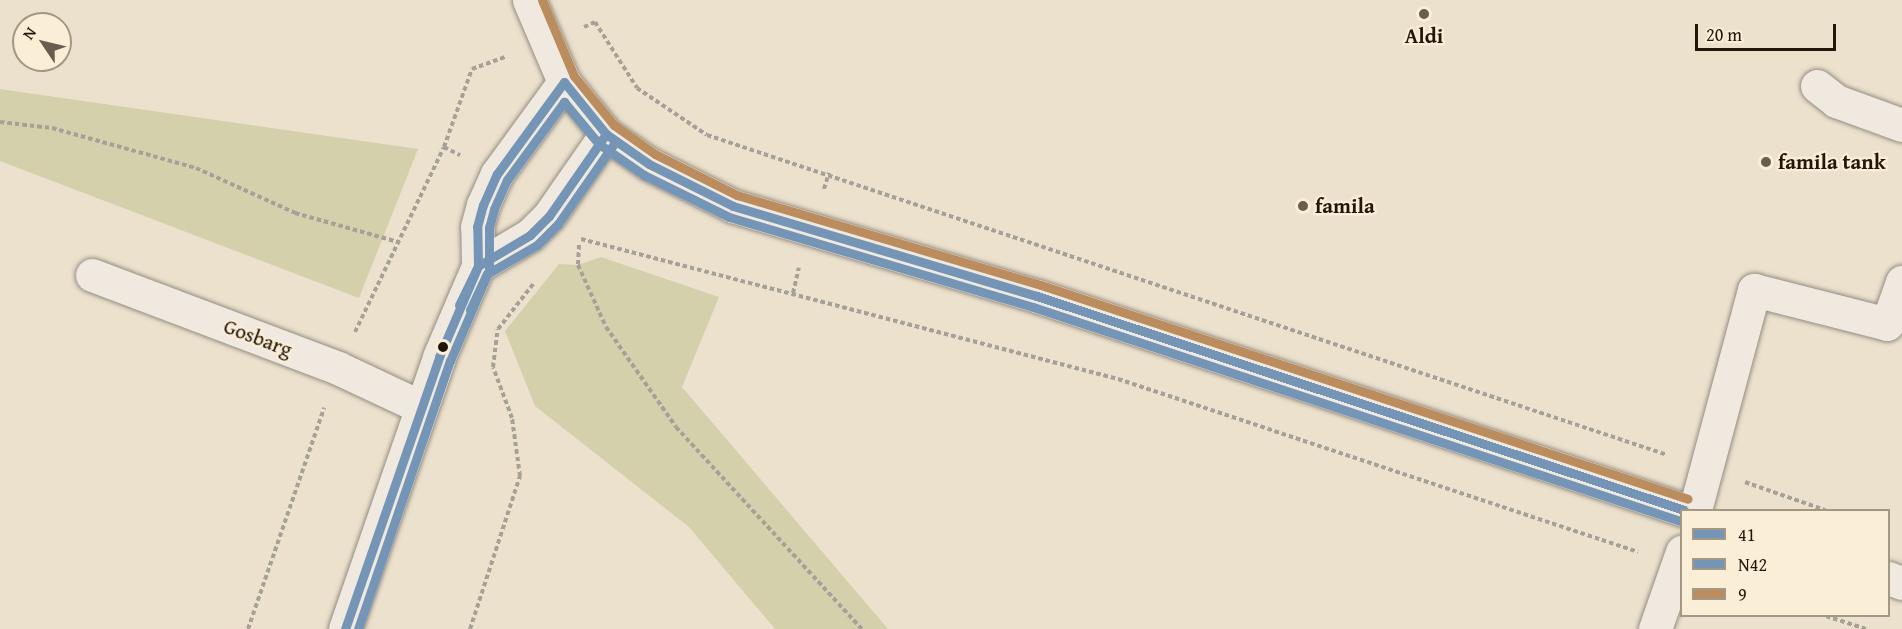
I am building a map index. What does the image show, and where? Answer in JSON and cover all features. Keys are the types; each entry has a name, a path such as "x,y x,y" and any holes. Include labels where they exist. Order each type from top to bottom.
{"street":[{"path":"529,0 544,42 564,82 606,134 648,164 733,206 1015,290 1681,509"},
{"path":"345,629 421,407 478,266 477,227 497,174 564,82"},
{"path":"1817,86 1836,101 1902,125"},
{"path":"478,266 530,236 549,216 606,134"},
{"name":"Gosbarg","path":"92,275 338,368 421,407"},
{"path":"1695,509 1754,290 1887,324 1902,282"},
{"path":"1655,629 1679,558"}],"path":[{"path":"248,629 338,368 444,147 472,69 596,22 637,88 708,135 1706,468 1822,509"},
{"path":"0,122 52,128 196,168 295,213 398,242"},
{"path":"444,147 497,174"},
{"path":"549,216 579,239 1118,380 1679,558"},
{"path":"571,245 579,239"},
{"path":"579,239 578,265 606,327 676,427 862,629"},
{"path":"470,629 520,476 512,418 493,367 498,329 540,276"},
{"path":"1832,617 1866,629"}],"shaded area":[{"path":"0,89 418,149 359,298 0,161"},
{"path":"601,257 719,297 682,387 888,629 775,629 689,527 535,406 505,331 559,264 578,265"}],"transit line":[{"name":"9","path":"542,0 574,76 614,125 655,154 737,195 1041,285 1688,499"},
{"name":"41","path":"345,629 439,357 478,266 477,227 483,205 497,174 564,82 606,134 649,164 733,206 1037,296 1681,509"},
{"name":"N42","path":"358,629 450,361 489,270 489,228 494,209 507,180 564,102 599,144 644,175 729,217 1033,307 1680,521"},
{"name":"41","path":"459,305 478,266 530,235 549,216 606,134"},
{"name":"N42","path":"470,310 487,274 537,245 558,224 616,141"}],"place":[{"name":"Aldi","path":"1424,14"},
{"name":"famila tank","path":"1766,162"},
{"name":"famila","path":"1303,206"}]}
